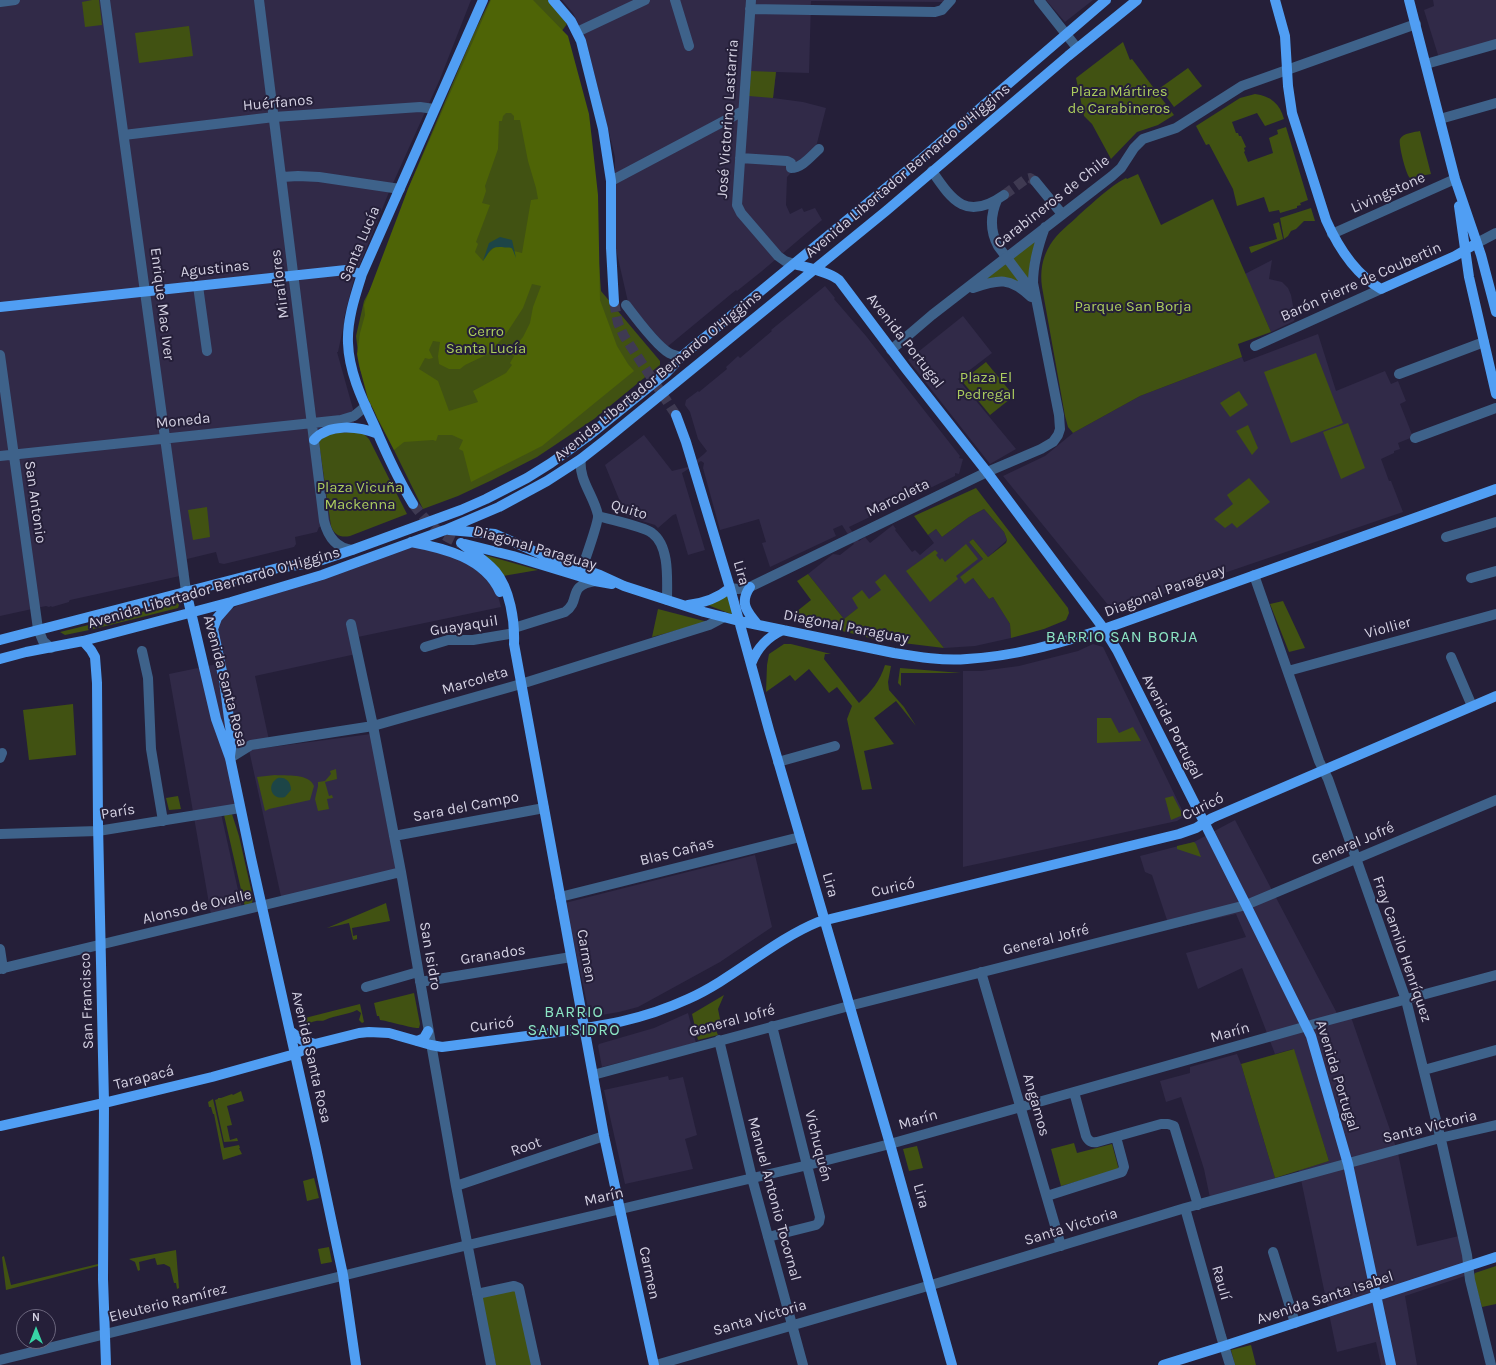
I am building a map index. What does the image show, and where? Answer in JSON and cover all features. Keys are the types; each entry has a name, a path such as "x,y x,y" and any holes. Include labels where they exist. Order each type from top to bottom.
{"main road":[{"name":"Santa Lucía","path":"413,504 392,466 353,372 348,343 352,307 362,274 483,0"},
{"path":"553,0 571,21 577,32 584,52 603,129 611,181 611,248 614,302"},
{"name":"Avenida Libertador Bernardo O'Higgins","path":"0,640 278,568 316,562 461,510 527,478 551,463 593,432 666,374 681,357 921,159 1106,0"},
{"name":"Avenida Libertador Bernardo O'Higgins","path":"0,659 13,655 83,642 304,581 445,530 516,499 581,459 886,211 1077,48 1137,0"},
{"path":"1275,0 1285,36 1290,101 1294,119 1322,211 1340,248 1354,266 1368,280 1381,289"},
{"path":"1409,0 1455,178 1477,242 1496,312"},
{"path":"1414,0 1416,24"},
{"path":"1455,178 1468,276 1496,394"},
{"name":"Barón Pierre de Coubertin","path":"1381,289 1464,251 1477,242"},
{"name":"Avenida Portugal","path":"794,264 814,269 839,280 891,350 988,472 1104,629 1117,650 1307,1027 1348,1164 1392,1365"},
{"name":"Agustinas","path":"0,307 346,270 362,274"},
{"name":"Lira","path":"676,414 686,442 730,588 778,762 890,1144 952,1365"},
{"path":"314,440 322,432 331,430 356,428 378,434"},
{"name":"Diagonal Paraguay","path":"460,543 513,556 595,580 624,586 684,606 739,621 902,654 966,659 1004,656 1043,648 1104,629 1496,489"},
{"name":"Diagonal Paraguay","path":"445,530 495,534 537,553 607,577 624,586"},
{"name":"Carmen","path":"411,542 451,552 468,560 486,572 494,581 499,591 511,631 604,1136 655,1365"},
{"name":"Carmen","path":"460,543 488,564 500,577 508,596 511,631"},
{"path":"750,587 746,595 745,606 748,613 758,625"},
{"path":"684,606 709,601 730,588"},
{"name":"Enrique Mac Iver","path":"186,592 191,612"},
{"name":"Avenida Santa Rosa","path":"230,758 232,741 224,681 213,628 217,618 231,602"},
{"name":"Avenida Santa Rosa","path":"191,612 216,718 230,758 290,1031 342,1276 356,1365"},
{"path":"751,664 760,646 771,636 783,630"},
{"name":"San Francisco","path":"83,642 92,650 96,665 104,1103 103,1266 106,1365"},
{"name":"Curicó","path":"295,1054 316,1044 359,1033 388,1033 442,1047 584,1029 636,1019 668,1008 704,991 801,930 824,920 1179,834 1212,818 1496,696"},
{"path":"290,1031 302,1040 316,1044"},
{"path":"417,1041 424,1038 428,1031"},
{"name":"Tarapacá","path":"0,1126 212,1077 295,1054"},
{"name":"Avenida Santa Isabel","path":"1163,1365 1496,1257"}],"street":[{"path":"0,2 15,0"},
{"name":"Enrique Mac Iver","path":"105,0 186,592"},
{"name":"Miraflores","path":"259,0 282,177 311,423 326,528 330,537 336,544 352,550"},
{"path":"577,32 645,0"},
{"path":"675,0 689,46"},
{"path":"751,5 935,12 942,10 950,0"},
{"path":"1039,0 1077,48"},
{"name":"José Victorino Lastarria","path":"751,5 737,202 739,211 778,256 785,261 794,264"},
{"name":"Carabineros de Chile","path":"891,350 964,290 1121,168 1134,148 1143,139 1176,128 1242,86 1416,24"},
{"path":"1426,64 1496,44"},
{"path":"1440,119 1496,103"},
{"name":"Huérfanos","path":"124,135 274,117 415,107 434,109"},
{"path":"611,181 743,111"},
{"path":"740,158 788,161 791,163 792,168 794,168 800,166 819,149"},
{"path":"932,171 948,194 958,203 976,207 987,205 1001,197 992,213 991,220 994,240 1035,298"},
{"path":"282,177 320,177 400,189"},
{"name":"Livingstone","path":"1332,234 1455,178"},
{"path":"1035,181 1062,214"},
{"name":"Marcoleta","path":"730,588 738,589 750,587 988,472 1041,449 1050,444 1058,435 1060,429 1059,415 1033,283 1034,262 1038,245 1045,227"},
{"path":"1477,242 1496,233"},
{"path":"964,290 991,281 1003,281 1018,287 1035,298"},
{"path":"198,286 207,351"},
{"name":"Barón Pierre de Coubertin","path":"1255,346 1381,289"},
{"path":"626,305 665,350 674,356 681,357"},
{"path":"1399,374 1484,342"},
{"name":"San Antonio","path":"0,355 38,629 43,641 51,648"},
{"name":"Moneda","path":"0,456 348,418 354,416 366,406"},
{"path":"1415,438 1496,408"},
{"path":"581,459 583,477 598,516 582,568"},
{"name":"Quito","path":"598,516 643,528 658,538 667,567 667,600"},
{"path":"1446,537 1496,522"},
{"path":"1471,578 1496,571"},
{"name":"Fray Camilo Henríquez","path":"1254,575 1319,761 1324,770 1406,1000 1440,1138 1469,1266 1470,1280 1491,1365"},
{"name":"Guayaquil","path":"425,647 448,640 473,640 511,631 565,612 571,607 578,588 585,582 595,580"},
{"name":"Viollier","path":"1288,671 1496,614"},
{"name":"Marcoleta","path":"230,758 251,745 373,726 521,684 709,624 724,617"},
{"name":"San Isidro","path":"351,624 373,726 401,872 430,1045 491,1365"},
{"path":"142,651 148,678 151,749 163,820"},
{"path":"1451,657 1472,706"},
{"path":"778,762 834,746"},
{"name":"General Jofré","path":"593,1075 772,1026 1246,905 1496,800"},
{"name":"París","path":"0,834 98,831 240,808"},
{"name":"Sara del Campo","path":"394,836 544,808"},
{"name":"Blas Cañas","path":"560,897 800,837"},
{"name":"Alonso de Ovalle","path":"2,969 401,872"},
{"path":"0,949 2,969"},
{"name":"Granados","path":"366,987 419,977 571,957"},
{"name":"Angamos","path":"981,972 1061,1246"},
{"name":"Marín","path":"342,1276 808,1165 890,1144 1496,975"},
{"name":"Vichuquén","path":"768,1237 813,1226 819,1222 820,1213 772,1026"},
{"name":"Manuel Antonio Tocornal","path":"719,1040 752,1178 803,1365"},
{"path":"1424,1070 1496,1050"},
{"path":"1074,1092 1086,1136 1089,1140 1097,1142 1160,1124 1174,1126 1198,1205"},
{"name":"Santa Victoria","path":"655,1365 930,1285 1185,1208 1440,1138 1496,1126"},
{"name":"Root","path":"456,1186 604,1136"},
{"path":"1047,1196 1122,1172 1123,1163 1116,1137"},
{"name":"Raulí","path":"1185,1208 1230,1365"},
{"path":"1273,1252 1295,1323"},
{"name":"Eleuterio Ramírez","path":"0,1360 342,1276"},
{"path":"477,1294 514,1286 519,1288 536,1365"}],"shaded area":[{"path":"0,0 471,0 440,79 389,192 354,279 337,352 353,409 355,432 319,445 331,526 319,527 317,532 295,537 296,544 294,547 224,564 219,563 216,552 187,559 189,574 70,600 69,602 52,607 46,606 0,616"},
{"path":"562,0 946,0 944,2 811,1 809,73 776,72 773,98 803,102 826,108 816,147 787,177 786,205 790,214 802,208 804,212 815,208 822,220 762,271 737,291 736,290 667,347 628,302 615,245 615,157 586,40 573,13"},
{"path":"1046,0 1093,0 1065,22"},
{"path":"1433,0 1496,0 1496,40 1439,58 1424,10 1434,6"},
{"path":"500,237 512,240 516,258 512,248 498,247 490,250 483,261 489,243"},
{"path":"1272,260 1269,279 1282,282 1288,288 1291,295 1295,317 1294,321 1271,332 1245,274"},
{"path":"825,286 960,456 959,458 963,459 959,474 955,473 955,476 849,527 859,541 865,537 870,543 893,525 896,529 895,530 912,552 915,550 920,555 934,543 928,535 936,529 942,537 969,517 984,509 1004,532 1007,540 988,557 973,539 969,542 983,559 973,578 989,599 993,597 1007,619 1010,624 1011,638 975,646 944,648 927,627 869,600 844,619 808,574 833,554 840,555 854,544 842,525 833,529 836,536 770,567 762,543 766,542 759,519 720,530 703,468 704,463 701,461 682,473 705,550 688,555 676,514 658,528 655,525 626,516 605,465 644,435 672,471 688,467 704,454 707,451 698,439 690,412 685,405 686,400 698,391 699,392 727,369 726,367 738,356 740,358 772,331 771,330"},
{"path":"963,316 992,353 958,379 1016,449 990,464 908,360"},
{"path":"1318,334 1336,391 1385,371 1391,384 1398,381 1406,401 1400,404 1413,437 1398,443 1400,449 1381,459 1403,512 1113,611 1003,476 1045,456 1073,433 1140,396 1242,357 1244,362"},
{"path":"411,546 458,557 484,573 497,592 501,607 353,638 356,654 255,676 269,740 248,744 230,765 238,806 220,809 242,908 211,915 169,674 222,663 216,629 220,618 231,609 243,603"},
{"path":"1093,644 1103,647 1185,816 1177,821 963,867 963,671 981,671 1019,666 1078,651"},
{"path":"371,734 398,871 282,901 249,750"},
{"path":"278,778 286,779 290,785 291,790 285,797 276,797 273,794 271,788 272,784"},
{"path":"1235,820 1339,1017 1351,1017 1398,1153 1417,1246 1463,1235 1474,1273 1405,1296 1417,1365 1381,1365 1376,1342 1337,1352 1299,1170 1329,1161 1293,1049 1275,1054 1242,968 1198,989 1186,953 1246,937 1236,914 1170,929 1152,875 1145,872 1140,856 1194,842"},
{"path":"755,855 772,927 720,962 638,1007 590,1017 565,903"},
{"path":"688,1013 696,1043 602,1067 598,1046 599,1044 654,1028"},
{"path":"1237,1054 1275,1178 1210,1198 1204,1169 1181,1097 1166,1102 1160,1081 1190,1073 1190,1067"},
{"path":"668,1076 669,1080 683,1077 697,1135 685,1139 693,1169 625,1184 604,1090"}],"green space":[{"path":"99,0 102,25 85,27 82,2"},
{"name":"Cerro Santa Lucía","path":"490,0 548,0 567,24 558,36 593,181 601,291 660,361 660,365 594,419 537,457 458,496 423,509 377,418 360,369 356,336 364,301 382,267 408,189 473,35"},
{"name":"Cerro Santa Lucía","path":"491,0 533,0 568,36 589,114 598,195 600,300 617,346 634,371 542,446 471,482 463,451 459,449 463,440 452,435 438,435 436,441 404,442 394,450 368,399 359,365 357,354 360,333 365,315 364,305 408,189","holes":["506,113 511,113 514,116 514,120 520,120 528,161 538,199 531,200 522,253 514,251 510,247 495,247 487,254 483,261 475,252 478,244 476,242 490,205 482,203 486,191 485,186 498,149 499,121 502,121 503,116","532,284 541,286 533,307 530,323 523,337 510,353 514,356 510,363 512,365 506,373 473,391 478,402 449,411 438,381 419,369 425,358 433,358 429,350 433,341 440,342 438,356 439,364 449,369 460,369 486,355 504,337 523,308"]},
{"path":"189,26 193,56 139,63 135,33"},
{"name":"Plaza Mártires de Carabineros","path":"1123,42 1130,60 1132,59 1174,115 1158,125 1137,132 1111,159 1092,124 1084,116 1076,78"},
{"path":"1188,68 1202,86 1174,107 1160,88"},
{"path":"751,71 776,72 773,98 749,96"},
{"path":"1255,94 1266,97 1274,102 1280,109 1284,119 1265,126 1257,113 1232,122 1236,133 1241,136 1246,147 1244,148 1244,152 1248,162 1273,153 1269,138 1278,134 1277,130 1286,127 1308,200 1300,203 1301,205 1297,206 1297,208 1280,213 1279,210 1269,212 1264,197 1237,206 1233,189 1209,144 1206,145 1196,126 1240,98"},
{"path":"1420,131 1431,174 1410,178 1406,171 1400,146 1400,139 1406,134"},
{"name":"Parque San Borja","path":"1138,174 1161,225 1213,199 1271,332 1238,344 1242,357 1140,396 1073,433 1068,427 1065,416 1042,287 1041,276 1043,260 1047,250 1060,233 1102,194 1126,178 1127,179"},
{"path":"1311,208 1315,221 1304,221 1296,229 1291,231 1284,239 1280,218"},
{"path":"1279,222 1283,239 1251,253 1249,247 1277,239 1273,224"},
{"path":"1035,241 1037,242 1030,262 1030,282 1012,259"},
{"path":"1006,263 1024,286 983,281"},
{"path":"1316,353 1343,423 1291,443 1264,372"},
{"name":"Plaza El Pedregal","path":"986,362 1014,396 990,415 962,381"},
{"path":"1239,391 1248,405 1230,417 1220,403"},
{"path":"1348,423 1365,468 1341,479 1323,432"},
{"path":"1248,425 1258,448 1252,455 1236,431"},
{"name":"Plaza Vicuña Mackenna","path":"355,432 364,434 369,439 407,514 344,537 336,534 331,526 319,443 325,436"},
{"path":"1249,478 1270,502 1237,528 1232,523 1225,528 1214,519 1233,504 1227,495"},
{"path":"976,488 1068,608 1069,613 1066,620 1044,629 1011,638 1010,624 993,597 989,599 973,578 965,584 960,577 983,559 969,542 973,539 988,557 1006,543 1007,540 1004,532 984,509 969,517 942,537 936,529 928,535 914,516"},
{"path":"207,507 210,537 193,540 188,510"},
{"path":"966,544 978,559 956,576 958,579 930,602 906,571 935,550 938,553 936,555 940,560 942,558 945,562"},
{"path":"481,554 538,570 503,576"},
{"path":"808,574 844,619 858,608 852,598 862,590 869,599 881,590 875,582 885,574 944,648 878,640 794,619 791,616 811,600 797,581"},
{"path":"728,594 734,613 731,614 705,604"},
{"path":"1283,601 1305,648 1289,652 1270,604"},
{"path":"178,603 178,608 94,629 65,635 60,632"},
{"path":"658,609 708,622 652,637"},
{"path":"784,644 791,644 831,654 825,654 824,659 859,703 875,686 885,665 891,666 888,682 889,690 904,707 916,726 896,701 874,718 894,744 864,751 872,789 862,790 847,719 852,706 837,687 829,693 809,669 795,681 790,675 766,692 769,654"},
{"path":"900,668 961,673 901,673 901,686 898,683"},
{"path":"73,704 76,755 29,760 23,710"},
{"path":"1097,718 1111,718 1119,733 1133,727 1141,741 1097,743"},
{"path":"336,769 337,779 325,782 329,796 332,795 333,798 327,799 329,809 318,811 315,799 318,782 325,781 331,774 330,771"},
{"path":"275,775 297,776 307,779 314,786 310,800 265,811 257,777"},
{"path":"178,796 181,809 169,810 166,798"},
{"path":"1173,796 1183,815 1171,820 1165,798"},
{"path":"232,814 239,836 253,898 252,903 245,907 224,815"},
{"path":"1194,842 1201,857 1177,849 1177,846"},
{"path":"386,903 390,921 352,928 353,936 357,935 357,939 353,940 349,923 327,928"},
{"path":"414,993 420,1024 419,1028 380,1020 379,1016 377,1016 374,1003"},
{"path":"724,995 718,1009 720,1019 715,1028 718,1035 698,1040 692,1014"},
{"path":"360,1004 364,1022 362,1023 359,1020 361,1013 357,1010 323,1021 315,1021 310,1023 304,1022 303,1020 305,1018"},
{"path":"1294,1049 1329,1161 1275,1178 1241,1064"},
{"path":"241,1091 244,1101 227,1106 232,1125 227,1126 230,1140 237,1138 238,1141 224,1142 215,1100"},
{"path":"213,1099 224,1148 239,1145 242,1154 223,1160 214,1114 211,1107 209,1107 208,1102"},
{"path":"1074,1143 1077,1153 1112,1144 1119,1170 1061,1186 1051,1149"},
{"path":"917,1146 923,1168 909,1171 903,1149"},
{"path":"314,1178 319,1198 307,1201 303,1181"},
{"path":"329,1247 332,1262 321,1264 318,1249"},
{"path":"176,1250 179,1288 177,1289 170,1267 164,1264 157,1265 155,1258 139,1262 140,1270 138,1271 135,1262 129,1259"},
{"path":"4,1256 11,1285 98,1264 98,1266 6,1290 2,1257"},
{"path":"1496,1266 1496,1304 1482,1307 1473,1277 1475,1273"},
{"path":"515,1288 532,1365 496,1365 481,1296"},
{"path":"1251,1345 1256,1365 1235,1365 1231,1350"}],"tunnel":[{"path":"1004,195 1026,179 1030,178 1035,181"},
{"path":"614,302 618,323 624,336 676,415"},
{"path":"413,504 439,532 460,543"}],"district":[{"name":"BARRIO SAN BORJA","path":"1122,637"},
{"name":"BARRIO SAN ISIDRO","path":"574,1021"}]}
